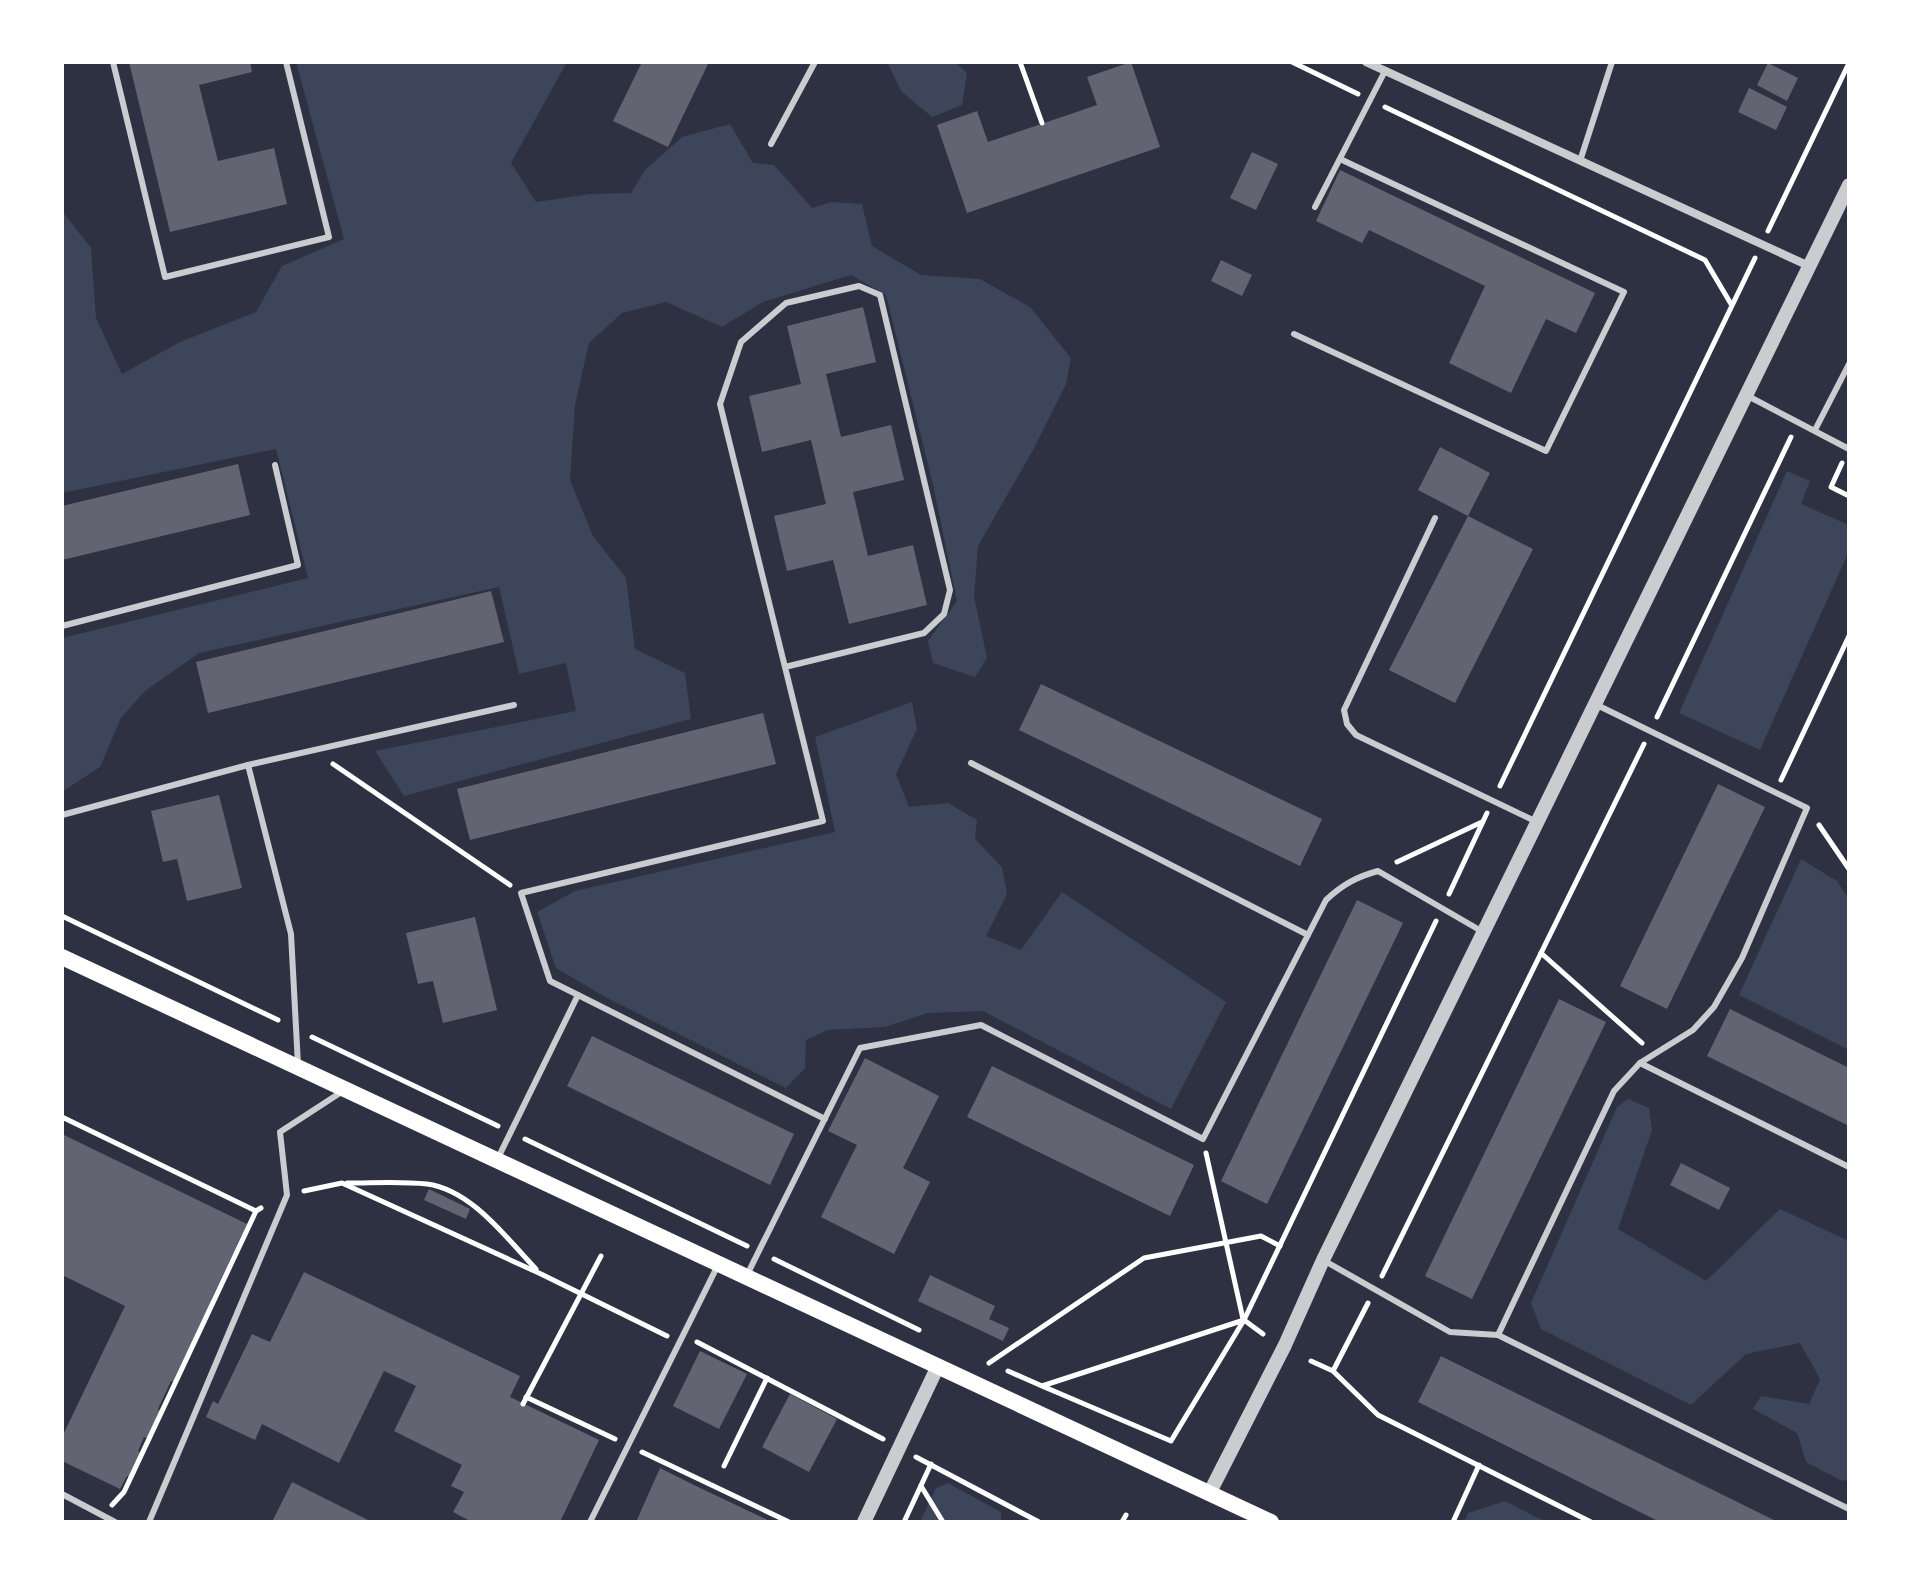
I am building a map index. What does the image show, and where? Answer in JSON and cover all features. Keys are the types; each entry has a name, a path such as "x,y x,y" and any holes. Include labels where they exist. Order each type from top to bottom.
{"main road":[{"path":"62,957 1271,1522"}],"street":[{"path":"1366,62 1809,266"},
{"path":"1210,1492 1285,1345 1323,1260 1849,185"},
{"path":"864,1522 937,1368"}],"lane":[{"path":"113,62 165,277 329,237 286,62"},
{"path":"771,144 815,62"},
{"path":"1580,162 1612,62"},
{"path":"1315,207 1385,71"},
{"path":"1294,334 1546,451 1624,292 1340,159"},
{"path":"785,667 924,633 944,614 950,590 880,295 859,286 786,303 741,342 720,404 823,821 521,893 550,981 825,1119"},
{"path":"1815,430 1849,364"},
{"path":"1746,395 1815,430 1848,452"},
{"path":"62,626 298,565 275,465"},
{"path":"1435,518 1344,710 1347,724 1356,735 1537,822"},
{"path":"1498,1335 1614,1091 1640,1063 1693,1030 1714,1007 1742,958 1807,808 1595,704"},
{"path":"62,815 248,765 514,705"},
{"path":"971,763 1308,935"},
{"path":"248,765 291,934 298,1068"},
{"path":"746,1278 860,1048 981,1025 1203,1139 1326,900 1341,886 1358,876 1378,871 1483,932"},
{"path":"496,1161 578,995"},
{"path":"1640,1063 1849,1167"},
{"path":"149,1522 287,1195 280,1132 345,1090"},
{"path":"1323,1260 1450,1332 1498,1335 1849,1509"},
{"path":"590,1522 718,1265"},
{"path":"62,1494 115,1522"}],"path":[{"path":"1020,62 1042,123"},
{"path":"1292,62 1705,260 1732,305"},
{"path":"976,1357 1171,1441 1244,1320 1849,63"},
{"path":"1333,1371 1541,953 1799,422"},
{"path":"1848,452 1831,487 1849,496"},
{"path":"1775,792 1849,636"},
{"path":"312,750 521,893"},
{"path":"1807,808 1849,869"},
{"path":"1378,871 1483,822"},
{"path":"62,916 926,1333"},
{"path":"1541,953 1654,1054"},
{"path":"62,1117 256,1211"},
{"path":"1203,1139 1244,1320 1263,1334"},
{"path":"342,1183 541,1274 581,1296 767,1378 1039,1522"},
{"path":"102,1516 124,1492 256,1211 287,1195 342,1183 429,1184 474,1204 541,1274"},
{"path":"989,1363 1144,1258 1261,1236 1280,1246"},
{"path":"601,1256 524,1400 628,1445 789,1522"},
{"path":"1042,1386 1244,1320"},
{"path":"1311,1361 1333,1371 1378,1415 1591,1522"},
{"path":"724,1466 767,1378"},
{"path":"904,1522 931,1464"},
{"path":"1453,1522 1479,1465"},
{"path":"696,1486 700,1479"},
{"path":"921,1486 943,1522"},
{"path":"1122,1522 1126,1515"}],"shaded area":[{"path":"296,62 567,62 511,163 536,202 590,194 631,193 645,170 682,137 730,124 753,163 774,165 812,208 831,202 862,204 872,246 921,275 980,279 1030,307 1071,358 1066,384 1032,452 978,546 974,596 987,658 975,677 933,663 928,641 957,601 933,485 886,295 851,275 763,302 722,327 666,302 622,313 589,343 575,405 570,480 593,536 626,578 635,649 685,673 691,719 404,796 375,751 576,711 566,663 519,674 499,587 199,653 145,691 121,718 100,767 62,792 62,638 308,578 276,449 62,493 62,211 91,248 96,318 122,374 180,342 256,312 282,266 344,239"},
{"path":"887,62 955,62 967,73 962,105 932,117 901,91"},
{"path":"1787,471 1810,481 1801,504 1849,525 1849,551 1760,750 1679,713"},
{"path":"912,702 917,729 896,774 909,807 948,803 977,820 975,839 1002,867 1007,894 986,936 1021,950 1062,892 1226,1002 1171,1109 983,1011 928,1013 885,1027 828,1030 806,1040 805,1068 786,1088 605,997 556,968 537,912 575,891 835,832 815,737"},
{"path":"1801,859 1837,881 1849,899 1849,1050 1739,995"},
{"path":"1628,1099 1649,1108 1652,1130 1618,1229 1706,1281 1780,1209 1849,1241 1849,1479 1842,1481 1806,1462 1797,1433 1753,1409 1761,1396 1809,1404 1820,1379 1800,1343 1746,1354 1691,1405 1541,1329 1531,1303 1617,1107"},
{"path":"948,1483 1001,1512 1001,1522 920,1522 936,1488"},
{"path":"1505,1501 1546,1522 1464,1522 1468,1513"}],"building":[{"path":"129,62 250,62 252,72 199,85 218,161 274,148 287,204 170,232"},
{"path":"642,62 709,62 668,147 613,121"},
{"path":"1131,62 1160,147 967,213 937,125 977,111 988,142 1097,105 1087,77"},
{"path":"1768,63 1798,78 1787,101 1757,85"},
{"path":"1749,88 1787,107 1776,130 1738,112"},
{"path":"1252,152 1278,164 1256,210 1230,198"},
{"path":"1340,170 1595,293 1576,333 1546,319 1511,393 1449,363 1485,286 1369,230 1362,243 1316,221"},
{"path":"1221,260 1252,275 1242,296 1211,281"},
{"path":"863,307 876,362 826,374 841,437 891,425 904,480 853,492 868,556 913,545 927,605 849,624 833,560 787,571 774,516 826,504 811,440 762,452 749,396 801,384 787,326"},
{"path":"1440,447 1490,473 1468,516 1418,490"},
{"path":"238,464 250,515 62,560 62,506"},
{"path":"1468,516 1533,549 1455,703 1389,670"},
{"path":"491,591 504,642 208,713 196,662"},
{"path":"1041,684 1322,819 1300,866 1019,730"},
{"path":"763,713 776,764 470,840 457,789"},
{"path":"1718,784 1765,807 1667,1009 1620,986"},
{"path":"219,795 242,888 187,901 177,859 163,862 151,811"},
{"path":"1357,900 1403,923 1267,1204 1221,1181"},
{"path":"475,917 497,1010 443,1023 433,981 418,984 406,933"},
{"path":"1559,999 1606,1022 1472,1299 1425,1276"},
{"path":"1730,1009 1849,1068 1849,1126 1707,1056"},
{"path":"592,1036 794,1134 770,1185 567,1086"},
{"path":"865,1058 939,1096 903,1168 930,1182 894,1254 821,1217 857,1145 828,1131"},
{"path":"992,1066 1194,1165 1170,1216 967,1117"},
{"path":"62,1134 247,1224 211,1300 214,1301 158,1409 161,1411 148,1439 144,1437 138,1451 141,1453 120,1489 62,1461 62,1437 125,1306 62,1275"},
{"path":"1681,1163 1730,1188 1719,1210 1670,1185"},
{"path":"429,1189 470,1209 466,1219 424,1200"},
{"path":"304,1272 520,1376 510,1397 599,1440 560,1522 472,1522 453,1512 464,1492 451,1486 462,1465 394,1431 416,1386 384,1371 339,1463 262,1424 255,1440 206,1417 213,1401 218,1404 252,1334 270,1342"},
{"path":"930,1275 995,1306 989,1319 1009,1328 1003,1341 918,1301"},
{"path":"700,1351 747,1374 719,1429 673,1406"},
{"path":"1441,1356 1778,1522 1660,1522 1418,1402"},
{"path":"790,1394 837,1419 809,1472 762,1447"},
{"path":"660,1468 696,1486 772,1522 636,1522"},
{"path":"292,1482 372,1522 272,1522"}]}
